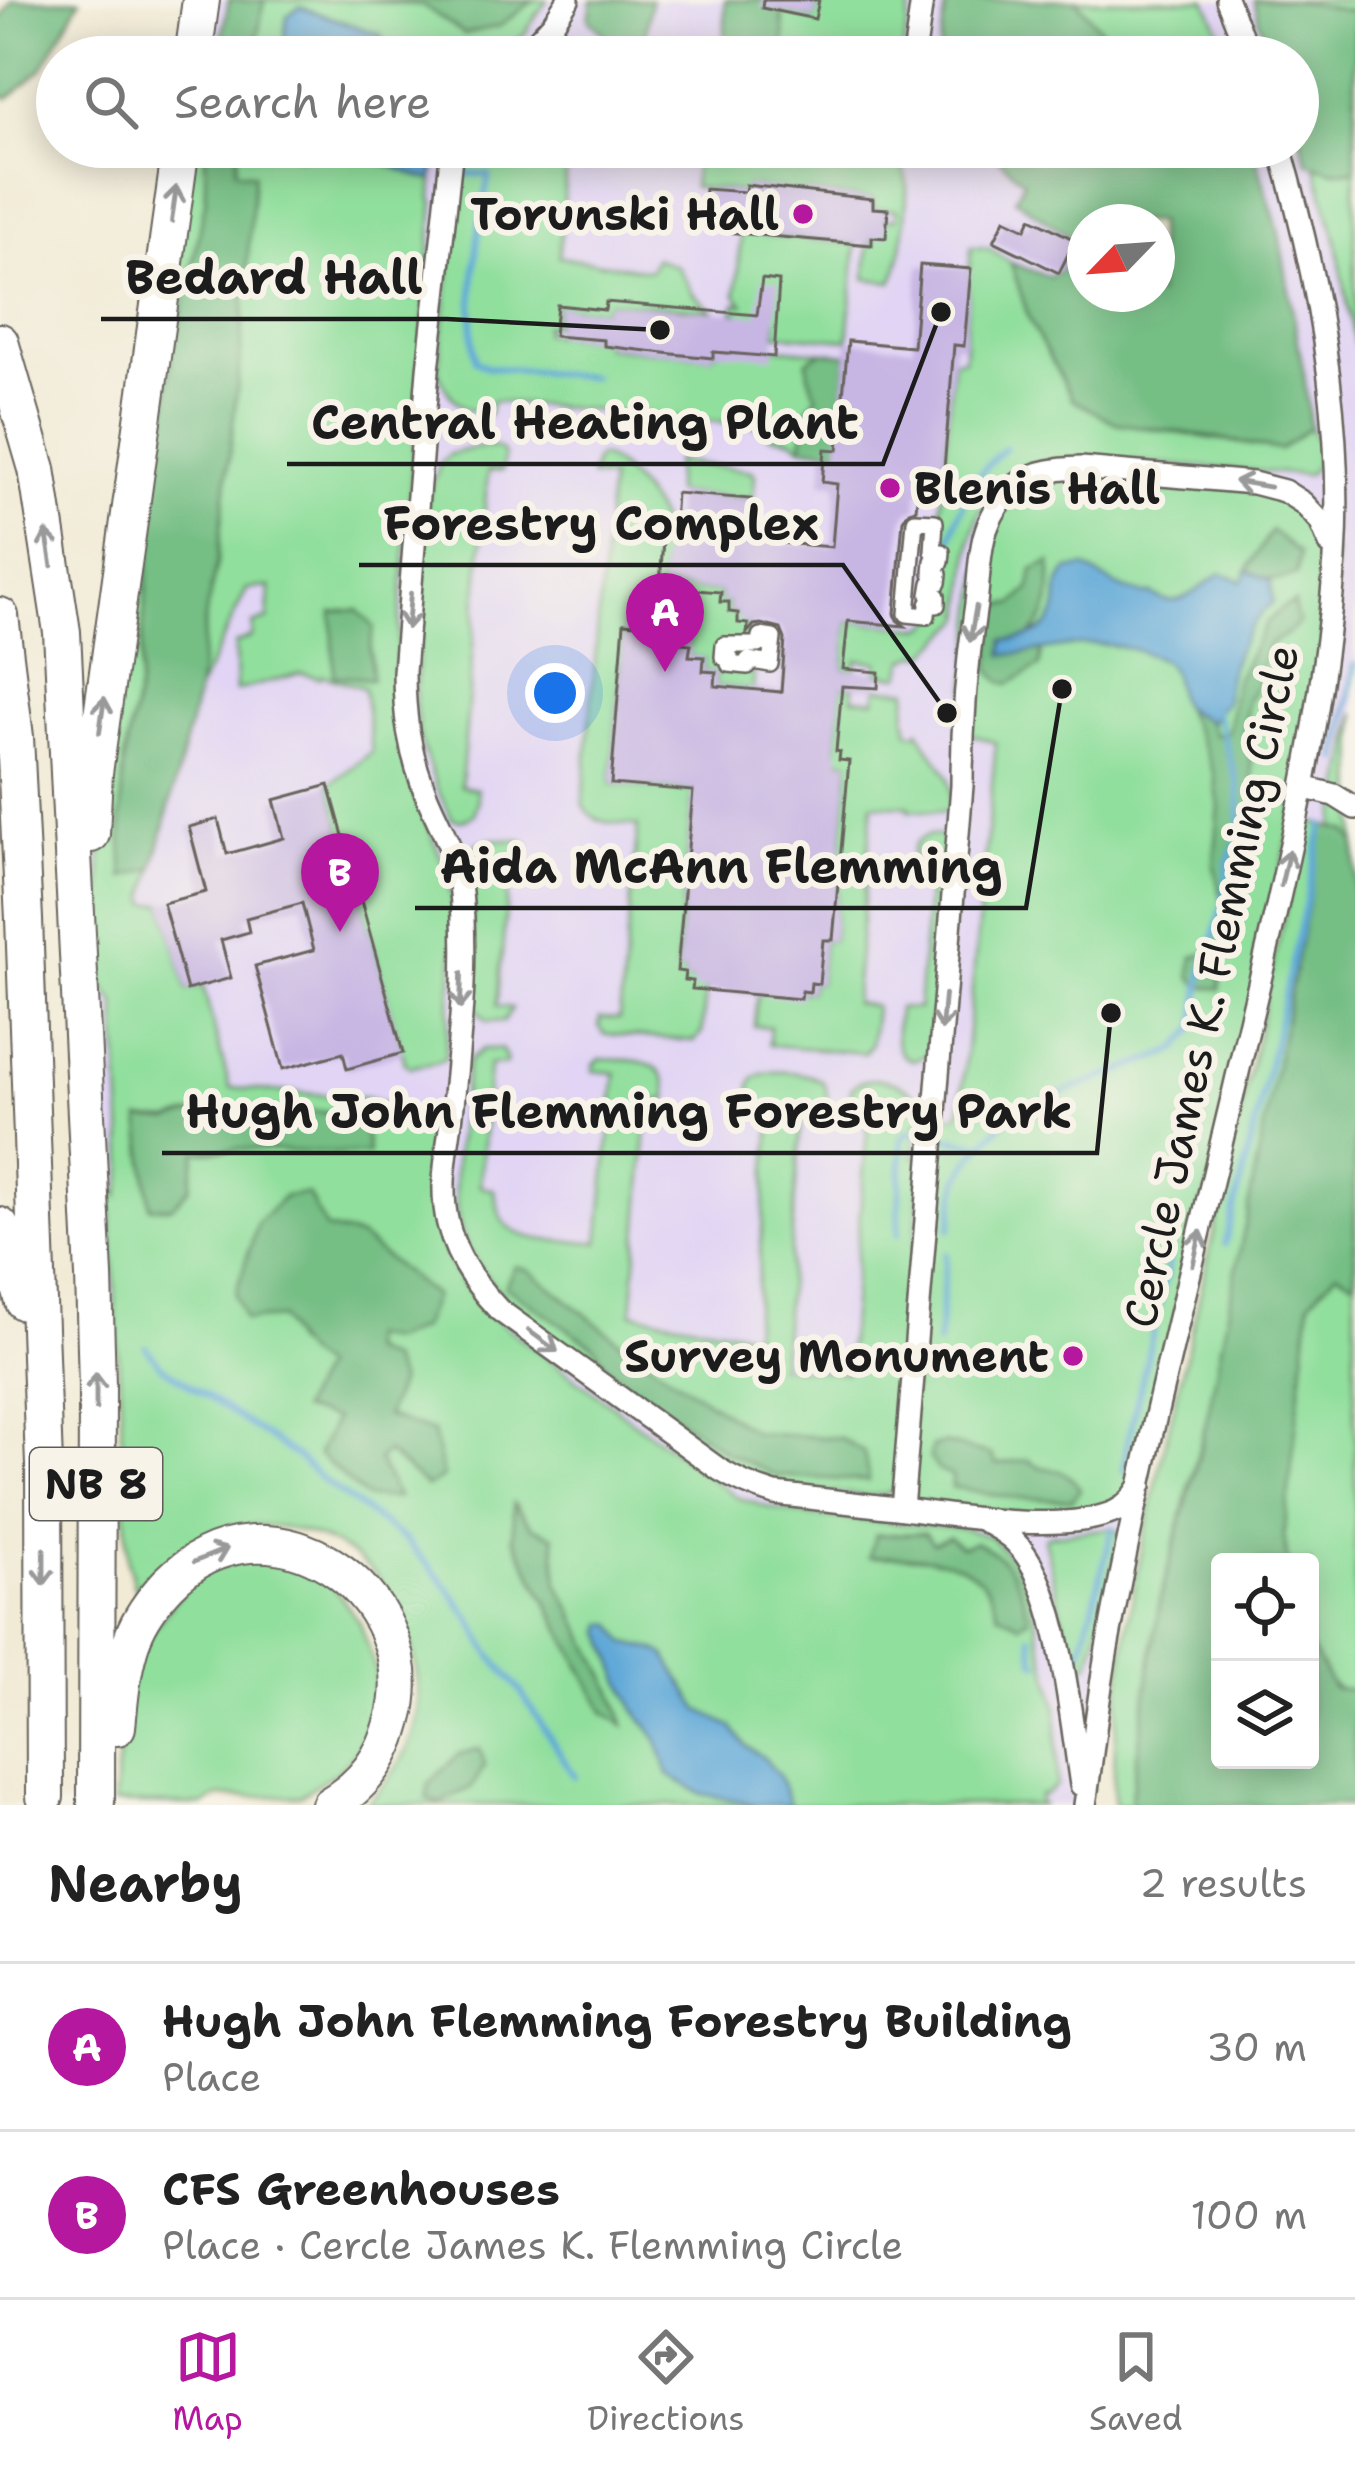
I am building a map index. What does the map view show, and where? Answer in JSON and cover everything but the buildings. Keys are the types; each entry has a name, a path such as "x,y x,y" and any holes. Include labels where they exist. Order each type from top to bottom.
{"highway":[{"path":"196,36 201,0"},
{"path":"91,1167 94,773 178,168"},
{"name":"NB 8","path":"0,342 37,469 62,632 91,1167 102,1802"},
{"name":"NB 8","path":"0,616 15,736 41,1366 45,1797"},
{"path":"0,907 15,736"},
{"path":"0,1226 41,1366"},
{"path":"102,1802 121,1681 134,1634 145,1615 189,1564 227,1547 270,1542 327,1561 352,1580 373,1605 391,1642 400,1688 388,1739 372,1771 330,1805"}],"street":[{"path":"541,36 568,0"},
{"path":"917,36 922,0"},
{"path":"1227,0 1242,36"},
{"path":"449,168 428,370 404,710 425,792 460,880 460,1010 444,1187 454,1244 472,1279 499,1310 738,1481 775,1494 983,1520 1060,1521 1103,1516 1132,1500 1141,1485"},
{"name":"Cercle James K. Flemming Circle","path":"1085,1805 1108,1645 1141,1485 1322,689 1335,555 1333,415 1299,212 1286,168"},
{"path":"902,1509 962,786 968,651 985,533 1019,483 1038,473 1081,468 1253,483 1284,491 1320,521 1335,555"},
{"path":"915,521 935,522 933,551 942,552 941,562 932,561 932,573 939,574 929,595 938,596 937,604 928,604 927,616 908,614 915,521"},
{"path":"1303,787 1334,795 1355,808"},
{"name":"Cercle James K. Flemming Circle","path":"983,1520 1015,1540 1043,1588 1085,1805"}],"shaded area":[{"path":"201,0 1355,0 1355,842 1346,831 1298,819 1141,1485 1085,1805 574,1805 552,1744 146,1347 94,1276 90,877 94,773 178,168 1319,168 1319,36 196,36"}],"green space":[{"path":"12,0 80,0 60,36 36,36 36,74 9,98 0,96 0,20"},
{"path":"229,0 264,0 258,36 222,36"},
{"path":"264,0 389,0 424,6 464,34 534,0 547,0 522,36 381,36 300,7 287,16 285,36 258,36"},
{"path":"366,0 534,0 500,26 464,34 424,6"},
{"path":"592,0 651,0 645,36 606,36 589,19"},
{"path":"725,0 785,0 784,36 724,36"},
{"path":"819,0 912,0 906,36 784,36 782,12 814,19"},
{"path":"947,0 1076,0 1107,36 941,36"},
{"path":"1076,0 1206,0 1221,36 1107,36"},
{"path":"1254,0 1355,0 1355,347 1336,239 1316,168 1319,36 1270,36"},
{"path":"1254,0 1290,0 1355,12 1355,170 1319,166 1319,36 1265,36"},
{"path":"188,168 205,168 206,198 171,354 121,819 124,877 154,868 148,904 163,903 187,990 203,986 230,1088 367,1098 413,1114 437,1134 434,1191 438,1228 450,1263 467,1289 491,1316 736,1497 804,1515 965,1529 991,1537 1014,1563 1029,1593 1057,1707 1057,1786 1040,1795 1039,1803 1044,1805 366,1805 405,1753 415,1726 418,1682 400,1615 379,1579 364,1564 305,1533 283,1527 239,1526 196,1542 135,1589 128,1563 110,1183 119,1196 124,1168 116,1004 102,985 101,817","holes":["240,1110 362,1113 368,1153 196,1152 141,1119 169,1121 190,1114","326,1229 360,1237 433,1296 368,1336 368,1351 389,1360 386,1416 427,1487 387,1452 378,1459 319,1454 335,1418 322,1368 294,1344 281,1318","515,1505 532,1527 554,1536 557,1583 612,1689 623,1722 605,1713 513,1538","924,1533 933,1544 961,1547 1000,1598 974,1572 931,1559 869,1556"]},
{"path":"205,168 236,168 254,174 240,362 218,557 206,612 198,690 154,868 124,878 124,761 139,684 153,495 171,354 206,198"},
{"path":"397,168 433,180 396,690 403,759 443,864 453,910 445,1058 435,1063 410,1067 405,1063 329,785 372,752 364,688 301,673 236,691 235,644 252,637 253,624 268,620 270,587 247,589 198,690 240,362 253,174 235,170"},
{"path":"462,168 566,168 559,257 650,270 655,258 677,266 693,293 712,310 607,302 605,310 557,306 555,326 545,325 544,334 604,340 605,347 712,357 713,352 774,348 823,352 807,361 817,396 805,413 802,447 791,439 770,436 755,425 492,401 489,414 479,413 456,401 438,370"},
{"path":"694,168 901,168 907,198 902,251 892,282 866,279 868,245 887,219 896,219 897,210 873,208 873,199 747,186 746,192 693,187"},
{"path":"1009,168 1259,168 1279,233 1310,427 1280,450 1116,423 1073,400 1030,322 1011,263 1049,277 1060,272 1067,257 1067,312 1175,312 1175,204 1067,204 1067,235 1015,199 1024,181"},
{"path":"741,233 856,244 848,340 776,334 776,321 739,318 733,312 735,304 743,304 736,295"},
{"path":"971,247 988,248 1011,263 1030,322 1073,400 1116,423 1280,450 1310,427 1317,442 1317,464 1307,475 1135,462 1029,464 1008,477 979,514 971,540 964,618 926,655 905,660 901,676 878,674 878,662 857,660 855,671 843,669 848,621 925,628 941,614 942,606 937,605 940,519 953,360 964,359"},
{"path":"823,352 847,354 839,450 802,447 805,413 817,396 807,360"},
{"path":"494,447 504,457 502,471 488,471 461,786 477,789 478,802 474,815 461,821 452,819 436,787 419,736 415,702 427,498 441,462 450,454"},
{"path":"600,456 627,475 659,519 664,542 660,587 721,592 720,601 729,602 729,612 738,613 748,624 747,635 760,636 724,646 723,670 754,673 753,690 715,686 716,673 703,671 704,658 689,656 690,644 624,624 611,784 702,792 692,798 677,970 685,972 685,980 706,990 702,1033 694,1041 604,1034 599,1026 600,1018 619,1019 638,826 599,820 583,803 610,479 591,477"},
{"path":"675,461 752,471 753,499 676,493"},
{"path":"1038,473 1284,491 1335,555 1322,689 1141,1485 1103,1516 902,1509 934,1122 960,1113 996,743 962,731 985,533"},
{"path":"1271,531 1299,554 1297,574 1272,580 1247,570"},
{"path":"1051,562 1050,595 1042,620 1028,639 1004,641 1003,654 1042,647 1040,666 1009,684 1001,682 990,670 993,616 1000,605 1014,604 1030,589 1033,570"},
{"path":"1295,603 1299,622 1267,646 1257,686 1248,699 1244,731 1257,833 1249,882 1226,936 1220,989 1200,986 1191,976 1193,957 1210,953 1223,905 1214,866 1219,806 1214,774 1184,709 1224,737 1235,682 1267,622"},
{"path":"358,610 374,627 372,679 334,676 332,612"},
{"path":"841,686 853,686 853,698 875,700 877,688 908,690 909,732 919,730 947,775 951,797 949,811 944,812 873,804 854,1003 875,1006 871,1044 864,1053 769,1045 770,1027 754,1026 757,995 810,991 811,983 819,983 823,940 833,940 849,761 839,760 836,751"},
{"path":"1355,712 1355,1696 1344,1695 1319,1671 1319,1553 1241,1553 1210,1406 1160,1600 1130,1805 1114,1805 1120,1685 1151,1505 1306,821 1323,825 1274,1076 1341,798"},
{"path":"1323,825 1347,831 1355,842 1355,1282 1337,1272 1310,1301 1284,1535 1287,1553 1211,1553 1211,1769 1319,1769 1319,1663 1333,1688 1355,1690 1355,1805 1130,1805 1160,1600 1202,1444"},
{"path":"931,835 942,837 947,847 930,1049 926,1056 912,1060 897,1046 898,1008 918,1009 930,860 912,853 918,841"},
{"path":"524,841 528,847 528,855 511,856 497,1006 512,1008 504,1022 487,1021 471,1003 469,864 478,843"},
{"path":"483,1049 501,1049 506,1064 489,1065 480,1186 494,1190 501,1216 510,1228 546,1240 599,1242 616,1073 593,1071 594,1065 600,1059 625,1060 656,1068 666,1085 667,1100 649,1100 632,1313 753,1334 772,1112 750,1109 752,1083 758,1076 778,1072 821,1081 827,1093 825,1115 802,1114 779,1366 846,1373 868,1119 848,1117 851,1091 858,1083 880,1079 905,1087 915,1096 923,1121 917,1121 914,1157 922,1159 894,1489 871,1496 816,1491 775,1484 744,1472 564,1346 499,1291 468,1248 456,1205 456,1158 467,1066"},
{"path":"240,1110 363,1113 368,1154 196,1152 190,1187 172,1207 150,1207 140,1119 169,1121 190,1114"},
{"path":"308,1194 326,1229 360,1237 434,1296 421,1328 391,1341 368,1337 368,1351 389,1360 399,1381 386,1416 433,1432 443,1477 427,1487 387,1452 378,1460 398,1498 366,1498 318,1454 335,1419 300,1410 321,1368 294,1344 281,1318 245,1320 235,1295 258,1222 285,1196"},
{"path":"515,1266 529,1270 626,1346 755,1433 841,1438 864,1453 869,1481 776,1476 727,1453 609,1370 595,1347 505,1286"},
{"path":"944,1443 992,1455 996,1464 1028,1460 1067,1474 1080,1489 1073,1500 1012,1498 952,1487 952,1476 939,1471 930,1458 932,1447"},
{"path":"513,1504 532,1527 554,1536 558,1583 612,1689 624,1725 605,1713 513,1537"},
{"path":"1113,1528 1120,1532 1118,1548 1090,1664 1081,1667 1072,1661 1044,1538"},
{"path":"924,1533 933,1543 949,1537 961,1547 975,1542 997,1556 1017,1582 1029,1618 1020,1624 998,1613 979,1578 964,1568 929,1559 869,1557 875,1535"},
{"path":"258,1553 322,1571 360,1623 376,1671 370,1723 356,1753 300,1796 218,1797 202,1805 113,1803 125,1696 138,1651 192,1576"},
{"path":"480,1748 485,1765 472,1787 439,1803 427,1798 429,1783 459,1754"}],"water":[{"path":"300,7 381,36 285,36 287,16"},
{"path":"397,168 434,168 433,180"},
{"path":"1085,567 1126,590 1170,601 1188,596 1221,573 1243,581 1247,570 1271,581 1273,602 1239,648 1229,674 1226,702 1211,723 1182,705 1169,667 1144,653 1090,644 1003,655 1004,640 1032,635 1050,622 1068,570"},
{"path":"605,1624 614,1625 626,1643 665,1655 699,1709 732,1727 779,1776 790,1805 702,1794 668,1775 658,1741 633,1706 616,1668 603,1632"}],"waterway":[{"path":"456,173 489,175 473,294 476,361 488,367 592,377"},
{"path":"947,555 967,496 1005,448"},
{"path":"1338,759 1355,664"},
{"path":"950,1229 964,1169 1010,1113 1176,1050 1195,1028 1228,863 1241,833 1238,785 1216,712"},
{"path":"1225,1244 1323,825"},
{"path":"898,1234 902,1139 907,1132 916,1133"},
{"path":"948,1138 980,1145"},
{"path":"1124,1471 1171,1236"},
{"path":"938,1343 946,1254"},
{"path":"146,1347 160,1365 297,1457 406,1541 471,1619 575,1777"},
{"path":"1081,1653 1113,1528"},
{"path":"1031,1636 1039,1663"}],"place":[{"name":"Torunski Hall","path":"803,214"},
{"name":"Central Heating Plant","path":"941,312"},
{"name":"Bedard Hall","path":"660,330"},
{"name":"Blenis Hall","path":"890,488"},
{"name":"Hugh John Flemming Forestry Building","path":"665,672"},
{"name":"Aida McAnn Flemming","path":"1062,689"},
{"name":"Forestry Complex","path":"947,713"},
{"name":"CFS Greenhouses","path":"340,932"},
{"name":"Hugh John Flemming Forestry Park","path":"1111,1013"},
{"name":"Survey Monument","path":"1073,1356"}]}
